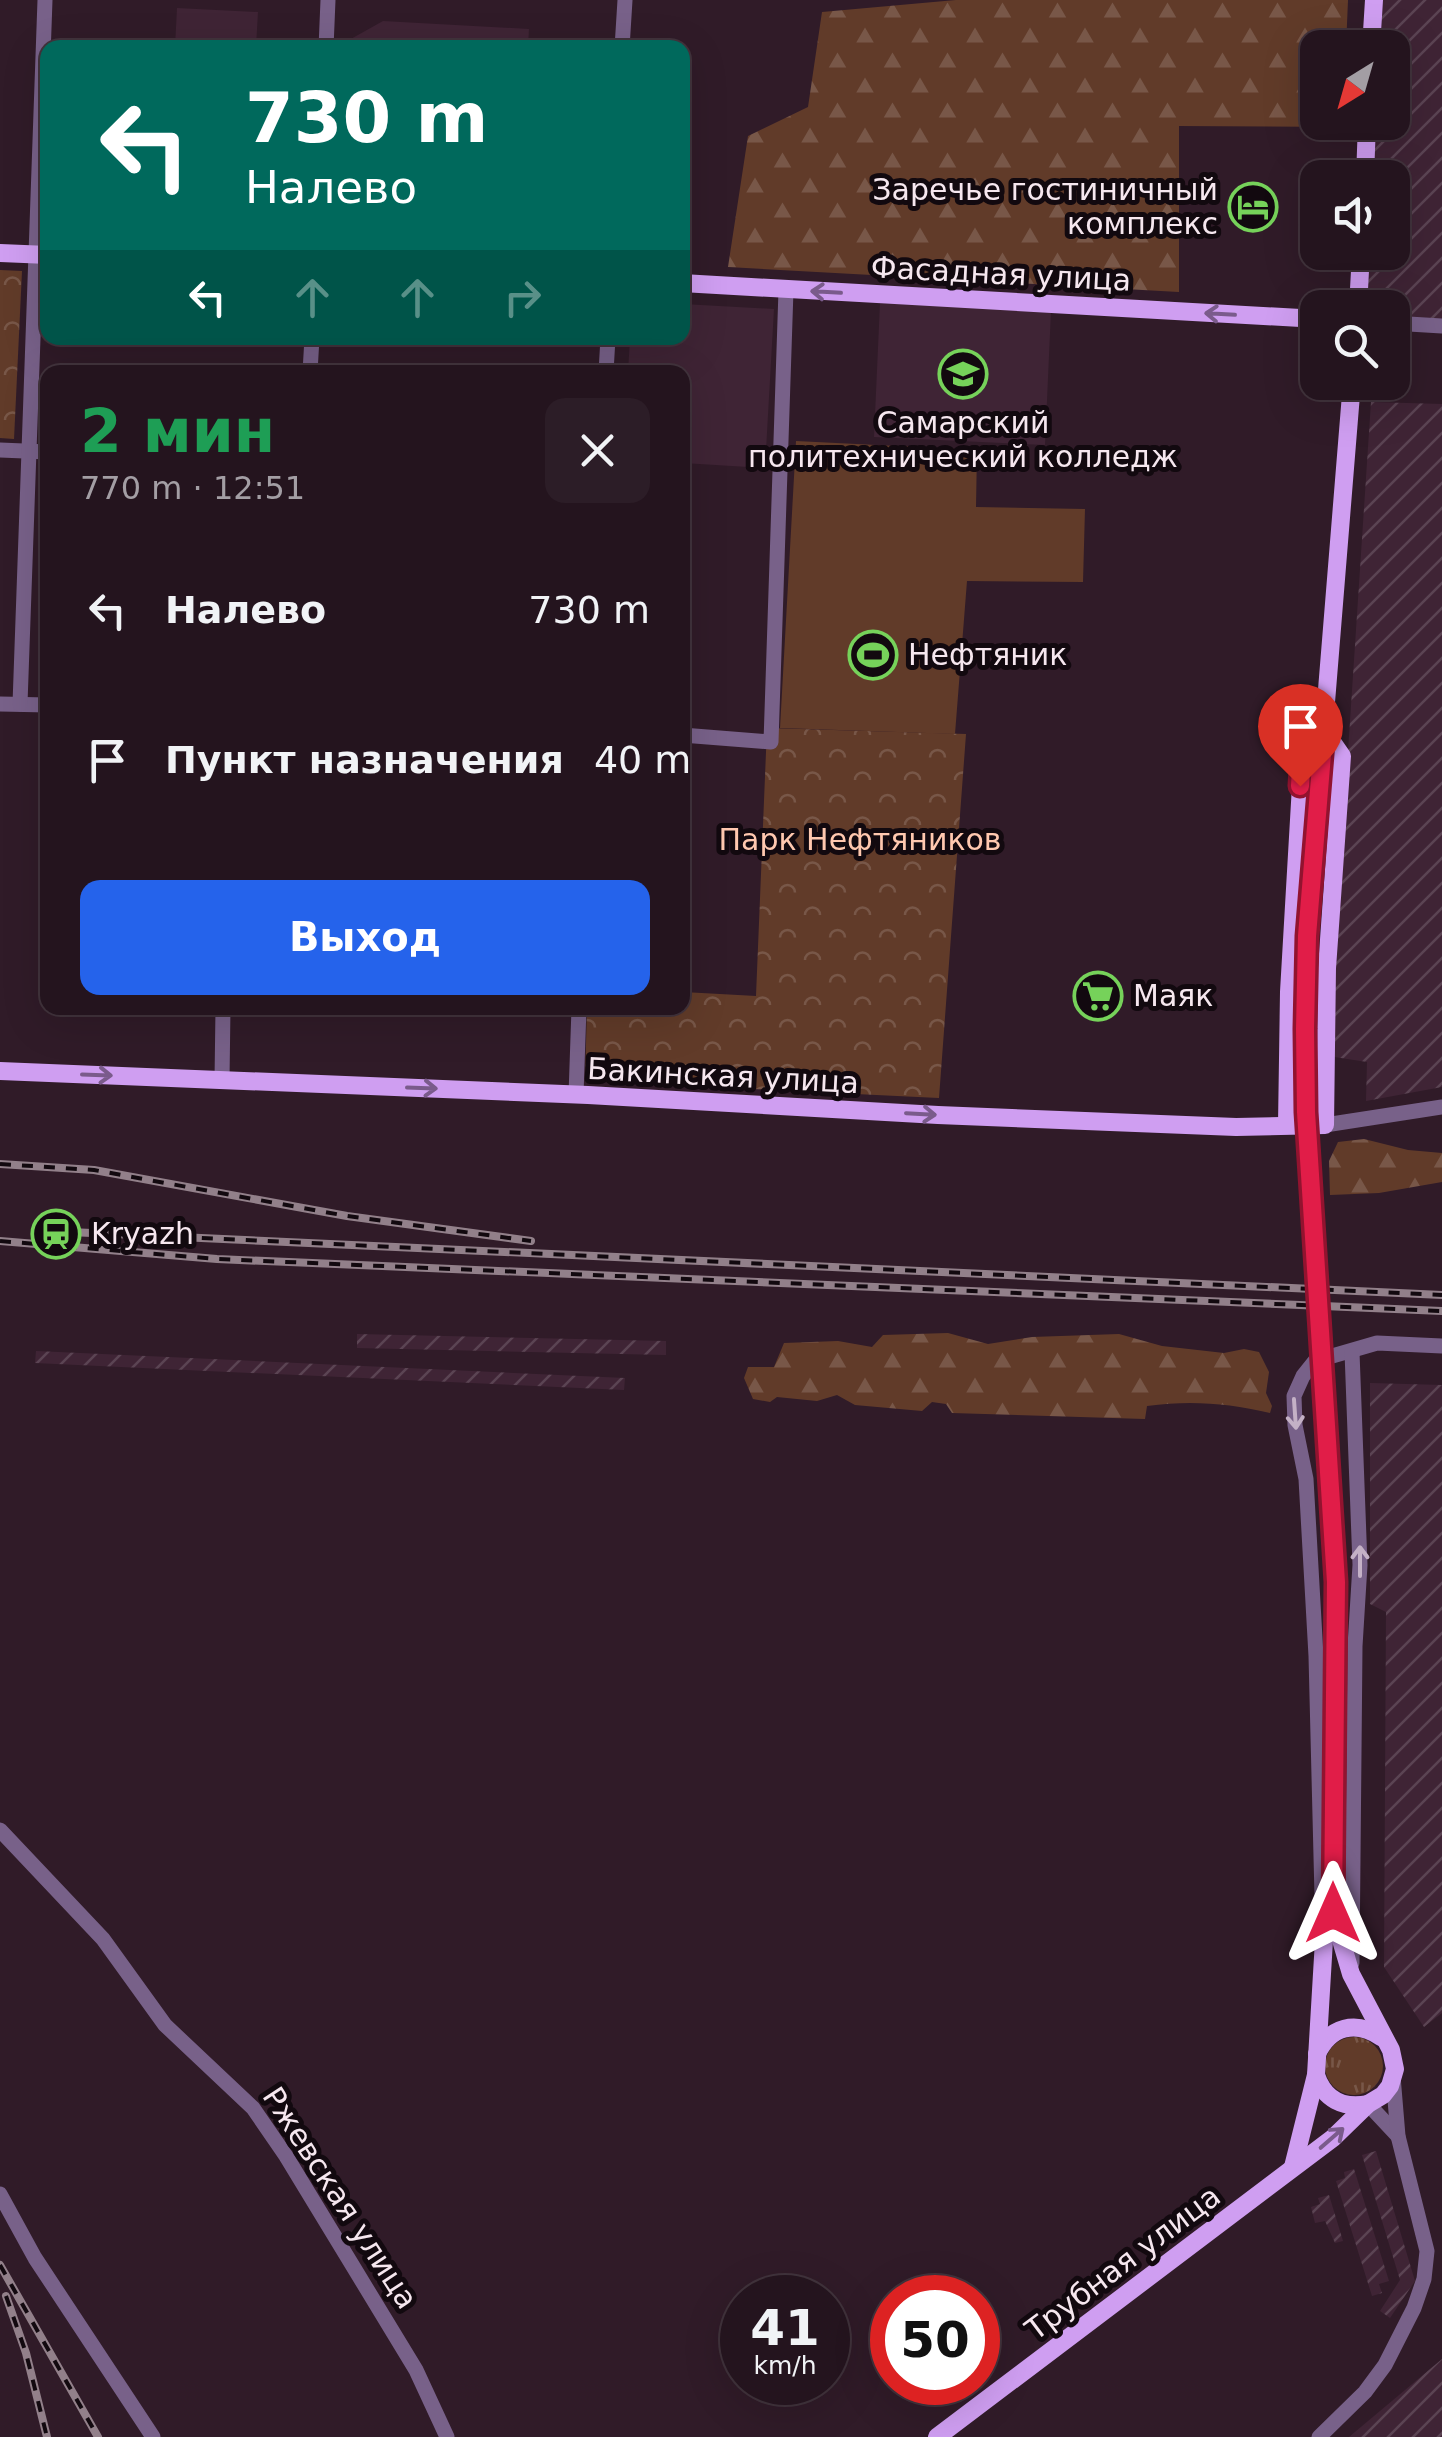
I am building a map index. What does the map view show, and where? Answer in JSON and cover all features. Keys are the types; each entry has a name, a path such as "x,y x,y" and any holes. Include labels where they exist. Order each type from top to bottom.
{"main road":[{"path":"1372,30 1374,0"},
{"path":"0,252 40,255"},
{"name":"Фасадная улица","path":"690,283 1300,318"},
{"path":"1316,2074 1332,2099 1351,2106 1368,2104 1383,2094 1394,2076 1394,2059 1351,1974 1333,1913 1336,1582 1305,1079 1307,936 1351,400"},
{"path":"1324,730 1342,756 1327,968 1325,1125"},
{"path":"1287,1125 1289,992 1302,751 1324,730"},
{"path":"1287,1125 1324,1057"},
{"name":"Бакинская улица","path":"0,1071 1236,1128 1325,1125"},
{"path":"1293,2168 1316,2074 1324,1940 1333,1913"},
{"path":"1317,2054 1326,2039 1342,2028 1365,2028 1382,2037"},
{"name":"Трубная улица","path":"937,2437 1333,2138 1368,2104"}],"street":[{"path":"45,0 45,40"},
{"path":"326,40 328,0"},
{"path":"622,40 625,0"},
{"path":"20,704 29,451 40,285"},
{"path":"690,736 771,742 786,290"},
{"path":"1410,324 1442,326"},
{"path":"0,450 40,452"},
{"path":"0,704 40,705"},
{"path":"222,1080 223,1015"},
{"path":"576,1095 579,1015"},
{"name":"Бакинская улица","path":"1325,1125 1442,1107"},
{"path":"1333,1913 1322,1896 1316,1656 1306,1479 1295,1425 1294,1396 1315,1361 1377,1343 1442,1346"},
{"path":"1351,1974 1355,1646 1360,1564 1352,1352"},
{"name":"Ржевская улица","path":"0,1830 102,1939 166,2025 254,2108 416,2370 447,2437"},
{"path":"1319,2437 1365,2392 1385,2365 1424,2279 1426,2251 1398,2136 1394,2076"},
{"path":"1368,2104 1398,2136"},
{"path":"0,2194 58,2294 152,2437"}],"shaded area":[{"path":"1378,0 1442,0 1442,320 1410,319 1410,290 1365,290 1366,270 1410,270 1410,160 1371,160 1371,140 1410,140 1410,30 1376,30"},
{"path":"177,8 258,12 256,40 175,40"},
{"path":"383,21 529,29 528,40 349,40"},
{"name":"Самарский политехнический колледж","path":"880,303 1051,311 1045,445 874,437"},
{"path":"690,304 774,309 765,468 690,463 690,365 628,365 630,345 690,345"},
{"path":"1371,402 1442,404 1442,1087 1366,1101 1367,1062 1328,1056"},
{"path":"357,1334 666,1341 666,1355 357,1348"},
{"path":"36,1351 625,1378 624,1390 35,1363"},
{"path":"1370,1383 1442,1385 1442,2013 1424,2027 1384,1967 1386,1612 1370,1604"},
{"path":"1376,2151 1415,2281 1390,2318 1380,2311 1400,2280 1362,2155"},
{"path":"1354,2169 1389,2281 1379,2284 1382,2293 1372,2296 1336,2181 1345,2178 1344,2172"},
{"path":"1329,2195 1343,2241 1335,2243 1325,2221 1315,2223 1311,2207 1320,2204 1318,2198"},
{"path":"1442,2359 1442,2437 1349,2437"}],"green space":[{"path":"956,0 1348,0 1347,30 1300,30 1300,127 1179,126 1179,292 728,267 748,136 808,107 822,12"},
{"path":"0,270 22,271 14,439 0,438"},
{"name":"Нефтяник","path":"796,441 977,450 976,507 1085,509 1083,582 967,581 955,734 780,728"},
{"name":"Парк Нефтяников","path":"767,728 966,734 939,1098 585,1081 587,1015 690,1015 690,992 756,996"},
{"path":"1364,1139 1408,1150 1442,1153 1442,1182 1379,1193 1330,1195 1329,1161 1338,1142"},
{"path":"948,1333 988,1344 1032,1337 1119,1334 1162,1346 1224,1353 1244,1349 1259,1352 1269,1372 1266,1393 1272,1406 1270,1413 1209,1404 1163,1404 1147,1406 1145,1419 952,1413 946,1404 932,1402 922,1411 855,1405 837,1395 817,1401 777,1397 770,1402 753,1399 744,1378 748,1367 774,1367 784,1343 838,1341 872,1347 883,1335"},
{"path":"1354,2037 1374,2046 1383,2066 1374,2086 1354,2095 1334,2086 1325,2066 1334,2046"}],"railway":[{"path":"0,1164 94,1170 347,1216 531,1241"},
{"path":"48,1231 1442,1295"},
{"path":"0,1241 217,1259 1442,1311"},
{"path":"0,2265 98,2437"},
{"path":"6,2296 26,2353 47,2437"}],"place":[{"name":"Заречье гостиничный комплекс","path":"1253,207"},
{"name":"Самарский политехнический колледж","path":"963,374"},
{"name":"Нефтяник","path":"873,655"},
{"name":"Маяк","path":"1098,996"},
{"name":"Kryazh","path":"56,1234"}],"route":[{"path":"1300,786 1302,751 1324,730 1307,936 1305,1029 1306,1112 1336,1582 1333,1913"}]}
